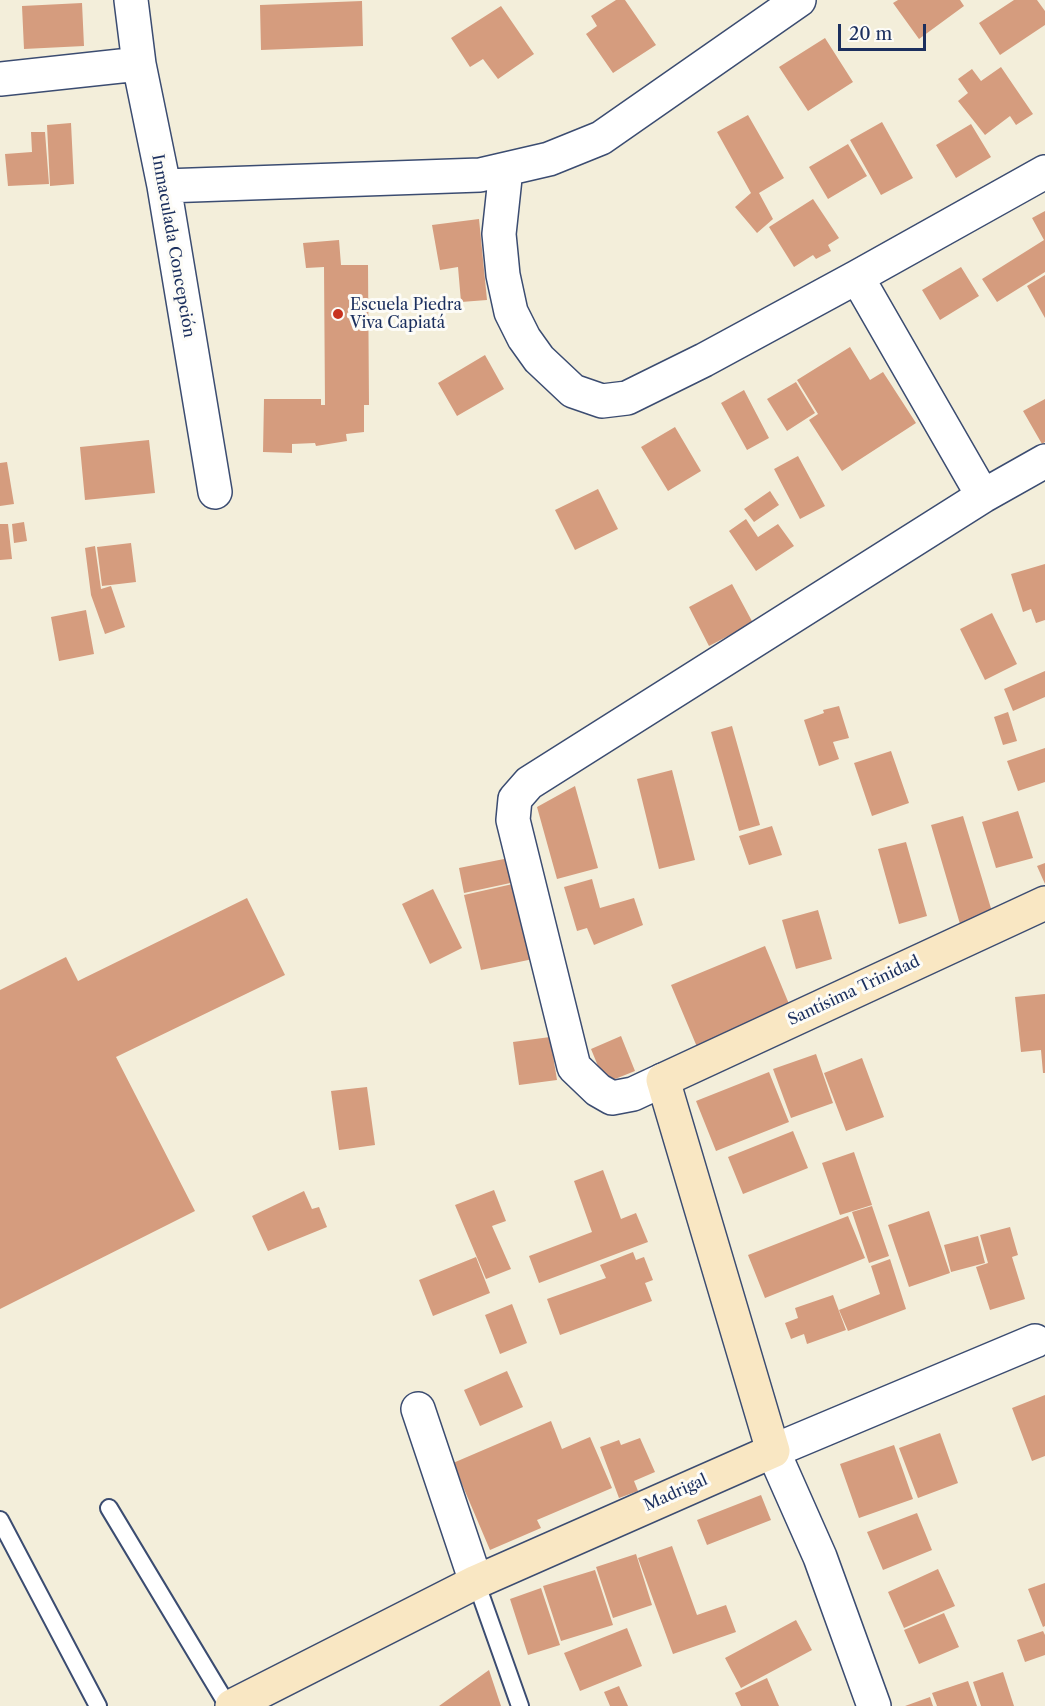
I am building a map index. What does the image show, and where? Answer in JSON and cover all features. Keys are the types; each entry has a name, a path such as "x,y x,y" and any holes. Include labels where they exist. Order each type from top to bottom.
{"street":[{"name":"Inmaculada Concepción","path":"131,0 139,64 164,186 214,492"},
{"path":"164,186 480,175 549,159 601,138 799,0"},
{"path":"0,79 139,64"},
{"path":"506,169 499,234 503,275 511,312 524,338 539,360 573,391 602,401 627,398 704,360 1045,172"},
{"path":"856,277 983,496"},
{"path":"874,1706 820,1557 773,1451 663,1080 633,1094 612,1098 598,1090 574,1067 513,820 515,799 529,783 983,496 1045,461"},
{"name":"Santísima Trinidad","path":"663,1080 1045,903"},
{"path":"773,1451 1040,1342"},
{"path":"418,1409 476,1582"},
{"name":"Madrigal","path":"230,1706 476,1582 773,1451"}],"lane":[{"path":"109,1508 230,1706"},
{"path":"0,1520 98,1706"},
{"path":"476,1582 520,1706"}],"building":[{"path":"616,0 625,0 656,45 613,73 586,34 597,26 591,16"},
{"path":"898,0 960,0 964,6 919,39 893,3"},
{"path":"1014,0 1037,0 1045,11 1045,25 1000,55 979,23"},
{"path":"362,1 363,46 261,50 260,5"},
{"path":"82,3 84,46 24,49 22,6"},
{"path":"501,6 534,54 498,79 483,59 470,67 451,38"},
{"path":"825,38 853,82 808,111 779,67"},
{"path":"1001,67 1033,114 1016,125 1010,116 985,135 958,101 968,93 958,79 972,69 981,81"},
{"path":"748,115 784,178 759,193 773,219 757,233 735,207 751,193 717,132"},
{"path":"882,122 913,178 881,195 850,140"},
{"path":"71,123 74,184 50,186 47,125"},
{"path":"971,124 991,157 956,178 936,145"},
{"path":"31,132 45,132 49,184 8,186 5,154 32,152"},
{"path":"848,144 867,176 828,199 809,167"},
{"path":"813,199 839,238 828,245 831,251 816,259 813,255 794,267 769,227"},
{"path":"1045,211 1045,272 997,302 982,279 1044,240 1032,218"},
{"path":"479,219 487,300 461,302 458,267 440,270 432,225"},
{"path":"339,240 341,265 368,265 369,405 364,405 364,432 346,434 347,441 316,446 315,443 292,444 292,453 263,452 264,399 321,399 321,405 325,405 324,267 306,268 303,243"},
{"path":"961,267 979,296 940,320 922,290"},
{"path":"1045,275 1045,318 1027,286"},
{"path":"850,347 870,380 883,372 916,423 842,471 809,420 818,414 797,380"},
{"path":"485,355 504,389 457,416 438,383"},
{"path":"796,382 815,413 787,431 767,399"},
{"path":"744,390 769,438 747,450 721,403"},
{"path":"1045,399 1045,442 1042,444 1023,411"},
{"path":"675,427 701,471 668,491 641,447"},
{"path":"149,440 155,493 85,500 80,447"},
{"path":"798,456 825,506 800,519 774,469"},
{"path":"7,462 14,504 0,506 0,463"},
{"path":"598,489 618,529 575,550 555,510"},
{"path":"770,491 779,505 754,522 744,509"},
{"path":"746,519 758,537 778,524 794,546 756,571 729,531"},
{"path":"24,522 27,541 14,543 12,524"},
{"path":"0,524 8,524 12,559 0,560"},
{"path":"131,543 136,582 102,586 97,547"},
{"path":"95,546 101,589 111,586 125,627 105,634 91,595 85,548"},
{"path":"1045,564 1045,620 1036,623 1031,609 1023,612 1011,574"},
{"path":"732,584 753,623 709,646 689,607"},
{"path":"86,610 94,654 59,661 51,617"},
{"path":"992,613 1017,664 985,680 960,629"},
{"path":"1045,671 1045,697 1013,711 1004,689"},
{"path":"839,706 849,738 833,742 839,759 819,766 804,720 824,713 823,710"},
{"path":"1008,712 1017,741 1003,745 994,717"},
{"path":"732,726 760,825 739,831 711,732"},
{"path":"1045,748 1045,782 1018,791 1007,761"},
{"path":"891,751 909,803 872,816 854,763"},
{"path":"672,770 695,860 659,869 637,779"},
{"path":"575,786 598,868 557,879 537,807"},
{"path":"1018,811 1033,858 996,868 982,822"},
{"path":"963,816 993,915 960,924 931,825"},
{"path":"772,826 782,855 749,865 739,836"},
{"path":"906,842 927,916 899,924 878,849"},
{"path":"509,858 515,882 464,893 459,868"},
{"path":"1045,863 1045,884 1037,866"},
{"path":"592,879 600,908 634,898 643,925 594,945 587,928 577,931 564,887"},
{"path":"517,883 533,959 481,970 464,895"},
{"path":"433,889 462,948 430,964 402,904"},
{"path":"247,898 285,975 116,1057 195,1211 0,1309 0,990 66,957 78,981"},
{"path":"818,910 832,959 796,969 782,920"},
{"path":"765,946 794,1016 700,1054 671,985"},
{"path":"1045,994 1045,1073 1043,1073 1041,1050 1021,1052 1015,997"},
{"path":"621,1036 635,1071 605,1083 591,1049"},
{"path":"550,1037 557,1080 519,1085 513,1042"},
{"path":"816,1054 833,1103 791,1118 773,1069"},
{"path":"862,1058 884,1117 846,1131 824,1073"},
{"path":"769,1072 789,1122 716,1151 696,1101"},
{"path":"367,1087 375,1145 339,1150 331,1091"},
{"path":"793,1131 808,1168 743,1194 728,1157"},
{"path":"854,1152 872,1205 840,1215 822,1163"},
{"path":"603,1170 621,1219 636,1213 648,1242 539,1283 529,1256 592,1232 574,1181"},
{"path":"494,1190 506,1221 492,1226 511,1269 486,1279 455,1205"},
{"path":"304,1191 312,1209 319,1207 327,1227 268,1251 252,1216"},
{"path":"872,1206 889,1256 869,1263 852,1212"},
{"path":"929,1211 950,1273 909,1287 888,1225"},
{"path":"848,1216 865,1258 765,1298 748,1255"},
{"path":"1010,1227 1018,1255 1012,1257 1025,1299 990,1310 976,1267 988,1263 980,1235"},
{"path":"978,1236 985,1263 951,1272 944,1245"},
{"path":"633,1252 636,1260 644,1257 653,1280 645,1283 652,1301 560,1335 547,1299 606,1278 600,1265"},
{"path":"476,1257 490,1293 433,1316 419,1280"},
{"path":"890,1259 906,1309 848,1331 839,1310 880,1294 871,1266"},
{"path":"833,1295 846,1330 807,1344 804,1334 791,1339 785,1323 798,1318 795,1308"},
{"path":"512,1304 527,1343 500,1354 485,1315"},
{"path":"507,1371 523,1407 480,1426 464,1390"},
{"path":"1045,1395 1045,1456 1032,1461 1012,1408"},
{"path":"551,1421 562,1449 590,1437 612,1488 537,1520 541,1528 490,1550 453,1463"},
{"path":"940,1433 958,1483 918,1498 899,1448"},
{"path":"640,1438 655,1472 634,1481 638,1491 619,1498 600,1447 619,1440 621,1445"},
{"path":"894,1445 913,1499 859,1518 840,1464"},
{"path":"761,1495 771,1520 707,1545 697,1520"},
{"path":"917,1513 932,1550 883,1570 867,1532"},
{"path":"672,1546 697,1615 726,1605 736,1632 673,1654 638,1558"},
{"path":"636,1554 652,1605 613,1618 596,1567"},
{"path":"938,1569 955,1606 904,1628 888,1592"},
{"path":"595,1570 613,1625 561,1641 543,1586"},
{"path":"1045,1583 1045,1626 1043,1627 1028,1589"},
{"path":"541,1588 560,1645 528,1655 510,1599"},
{"path":"944,1613 959,1647 919,1664 904,1630"},
{"path":"796,1620 812,1650 741,1688 725,1658"},
{"path":"627,1628 642,1666 580,1691 564,1653"},
{"path":"1043,1631 1045,1655 1025,1662 1017,1640"},
{"path":"489,1670 501,1706 439,1706"},
{"path":"1003,1672 1014,1706 981,1706 973,1682"},
{"path":"767,1678 779,1706 741,1706 735,1693"},
{"path":"968,1681 977,1706 937,1706 932,1693"},
{"path":"619,1686 628,1706 610,1706 604,1692"},
{"path":"930,1697 933,1706 905,1706"}],"place":[{"name":"Escuela Piedra Viva Capiatá","path":"338,314"}]}
